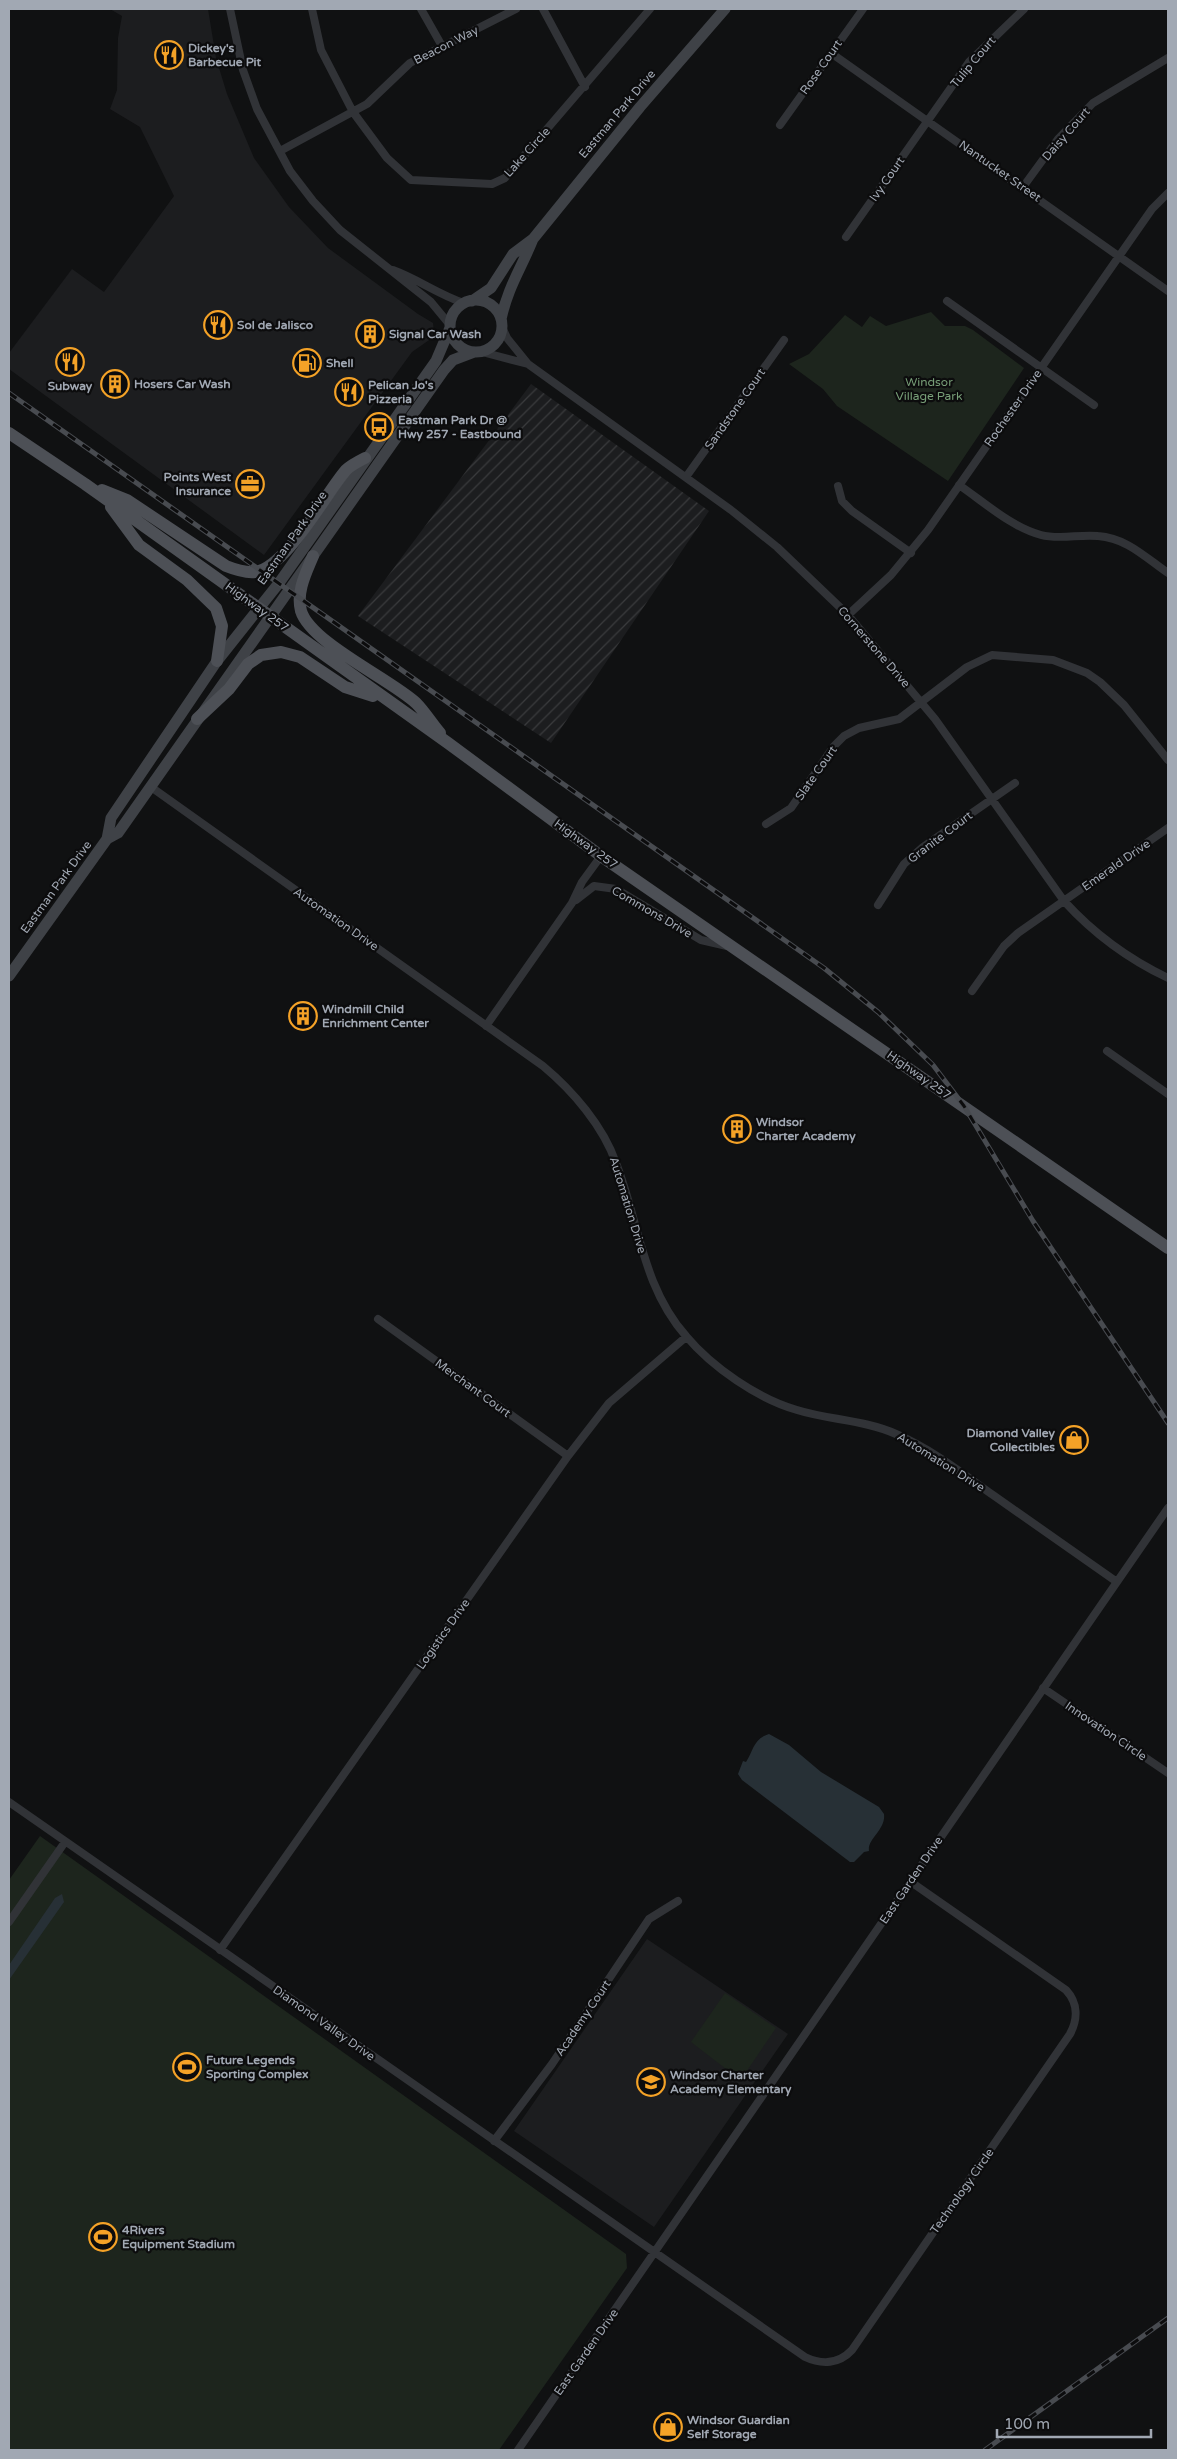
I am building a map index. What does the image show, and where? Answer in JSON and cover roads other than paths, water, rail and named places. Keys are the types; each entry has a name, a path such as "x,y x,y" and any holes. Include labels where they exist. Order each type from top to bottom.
{"main road":[{"name":"Highway 257","path":"9,432 85,484 384,700 448,743 600,856 1168,1248"},
{"path":"85,484 127,500 226,566 241,572 254,572 262,570 281,556 310,521 347,468 365,458"},
{"path":"103,497 140,545 187,580 216,608 222,626 218,661"},
{"path":"313,556 304,579 300,598 305,618 327,640 416,704 448,743"},
{"path":"197,719 229,689 248,664 261,656 281,652 300,657 345,687 384,700"}],"street":[{"path":"230,9 243,70 256,109 267,131 300,184 326,215 355,242 439,309 460,347 478,352 496,343 501,323 493,306 479,301 468,302 438,294 415,277 391,269"},
{"name":"Lake Circle","path":"312,9 321,50 353,112 387,158 411,180 492,184 505,178 650,9"},
{"path":"420,9 442,46"},
{"name":"Beacon Way","path":"280,151 367,104 410,63 516,9"},
{"path":"543,9 585,87"},
{"name":"Eastman Park Drive","path":"468,302 491,288 513,254 533,239 640,108 726,9"},
{"name":"Rose Court","path":"780,125 863,9"},
{"name":"Tulip Court","path":"928,120 969,62 1024,9"},
{"name":"Nantucket Street","path":"831,53 1168,291"},
{"name":"Daisy Court","path":"1023,187 1058,139 1083,112 1105,94 1168,58"},
{"name":"Ivy Court","path":"846,237 928,120"},
{"name":"Rochester Drive","path":"848,615 911,553 1152,209 1168,193"},
{"name":"Eastman Park Drive","path":"501,323 510,285 524,262 533,239"},
{"path":"947,301 1094,404"},
{"path":"450,327 457,309 468,302"},
{"name":"Cornerstone Drive","path":"501,323 507,338 528,364 686,477 756,530 848,615 921,702 1064,901 1092,930 1112,946 1168,978"},
{"name":"Eastman Park Drive","path":"9,976 108,838 111,818 218,661 259,609 436,361 450,327"},
{"name":"Sandstone Court","path":"686,477 784,340"},
{"name":"Eastman Park Drive","path":"108,838 118,833 444,370 453,360 478,352"},
{"name":"Cornerstone Drive","path":"478,352 528,364"},
{"path":"959,485 1006,518 1034,533 1055,537 1088,535 1109,537 1131,546 1168,574"},
{"path":"838,486 842,501 852,511 911,553"},
{"path":"921,702 967,667 992,655 1054,660 1087,674 1100,682 1124,705 1168,760"},
{"name":"Slate Court","path":"766,824 791,808 834,746 844,736 859,728 893,722 921,702"},
{"name":"Granite Court","path":"878,905 900,870 922,847 1015,783"},
{"name":"Automation Drive","path":"151,786 558,1079 579,1102 606,1143 622,1179 638,1241 662,1303 686,1337 739,1384 796,1410 843,1418 895,1433 921,1446 1117,1582"},
{"name":"Emerald Drive","path":"972,991 1009,941 1168,828"},
{"name":"Commons Drive","path":"486,1026 572,903 582,882 600,856"},
{"name":"Commons Drive","path":"572,903 594,886 608,886 700,940 735,948"},
{"path":"1107,1051 1168,1094"},
{"name":"Merchant Court","path":"378,1320 568,1456"},
{"name":"Logistics Drive","path":"220,1950 568,1456 609,1403 686,1337"},
{"name":"East Garden Drive","path":"518,2450 1168,1508"},
{"name":"Innovation Circle","path":"1043,1688 1168,1773"},
{"name":"Diamond Valley Drive","path":"9,1802 654,2253"},
{"path":"9,1922 65,1842"},
{"name":"Technology Circle","path":"654,2253 805,2357 824,2363 844,2357 852,2350 1060,2049 1074,2028 1076,2017 1076,2008 1068,1993 911,1882"},
{"name":"Academy Court","path":"494,2141 547,2071 649,1919 678,1901"}],"railway":[{"path":"9,393 824,968 878,1012 933,1065 964,1106 1033,1221 1168,1423"},
{"path":"985,2450 1168,2318"}],"place":[{"name":"Dickey's Barbecue Pit","path":"169,55"},
{"name":"Sol de Jalisco","path":"218,325"},
{"name":"Signal Car Wash","path":"370,334"},
{"name":"Subway","path":"70,362"},
{"name":"Shell","path":"307,363"},
{"name":"Hosers Car Wash","path":"115,384"},
{"name":"Pelican Jo's Pizzeria","path":"349,392"},
{"name":"Eastman Park Dr @ Hwy 257 - Eastbound","path":"379,427"},
{"name":"Points West Insurance","path":"250,484"},
{"name":"Windmill Child Enrichment Center","path":"303,1016"},
{"name":"Windsor Charter Academy","path":"737,1129"},
{"name":"Diamond Valley Collectibles","path":"1074,1440"},
{"name":"Future Legends Sporting Complex","path":"187,2067"},
{"name":"Windsor Charter Academy Elementary","path":"651,2082"},
{"name":"4Rivers Equipment Stadium","path":"103,2237"},
{"name":"Windsor Guardian Self Storage","path":"668,2427"}],"park label":[{"name":"Windsor Village Park","path":"929,389"}]}
